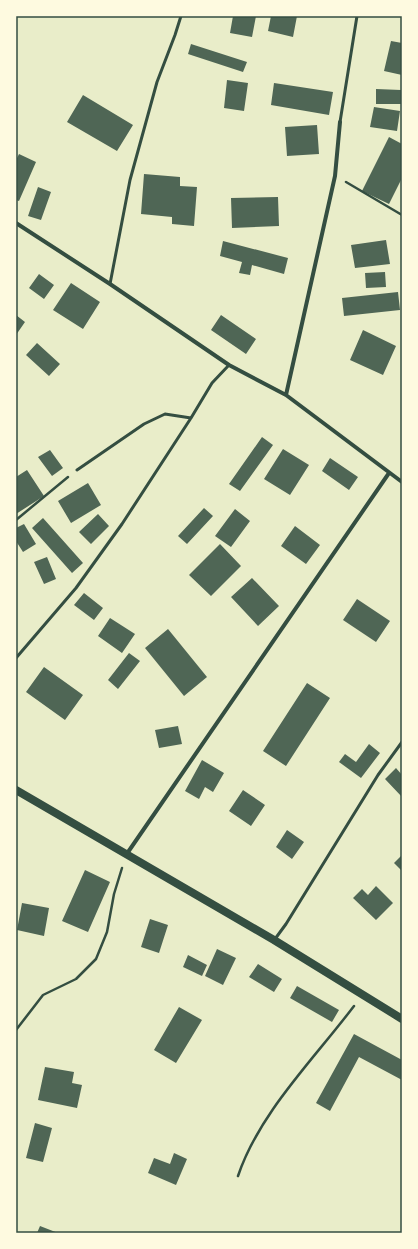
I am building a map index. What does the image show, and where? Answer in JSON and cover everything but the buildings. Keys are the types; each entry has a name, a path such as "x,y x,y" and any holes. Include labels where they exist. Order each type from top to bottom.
{"main road":[{"path":"16,790 274,940 402,1019"}],"street":[{"path":"286,395 335,176 340,122"},
{"path":"16,223 110,284 229,365 286,395 402,482"},
{"path":"126,855 390,473"}],"lane":[{"path":"110,284 130,180 157,82 181,16"},
{"path":"340,122 357,16"},
{"path":"16,658 76,588 122,524 191,418 212,382 229,365"},
{"path":"77,470 144,424 166,414 191,418"},
{"path":"274,940 286,924 378,776 402,742"}],"path":[{"path":"335,176 402,215"},
{"path":"16,520 77,470"},
{"path":"16,1030 43,995 76,979 96,959 107,932 114,894 126,855"},
{"path":"238,1176 242,1164 267,1118 301,1072 363,995"}]}
